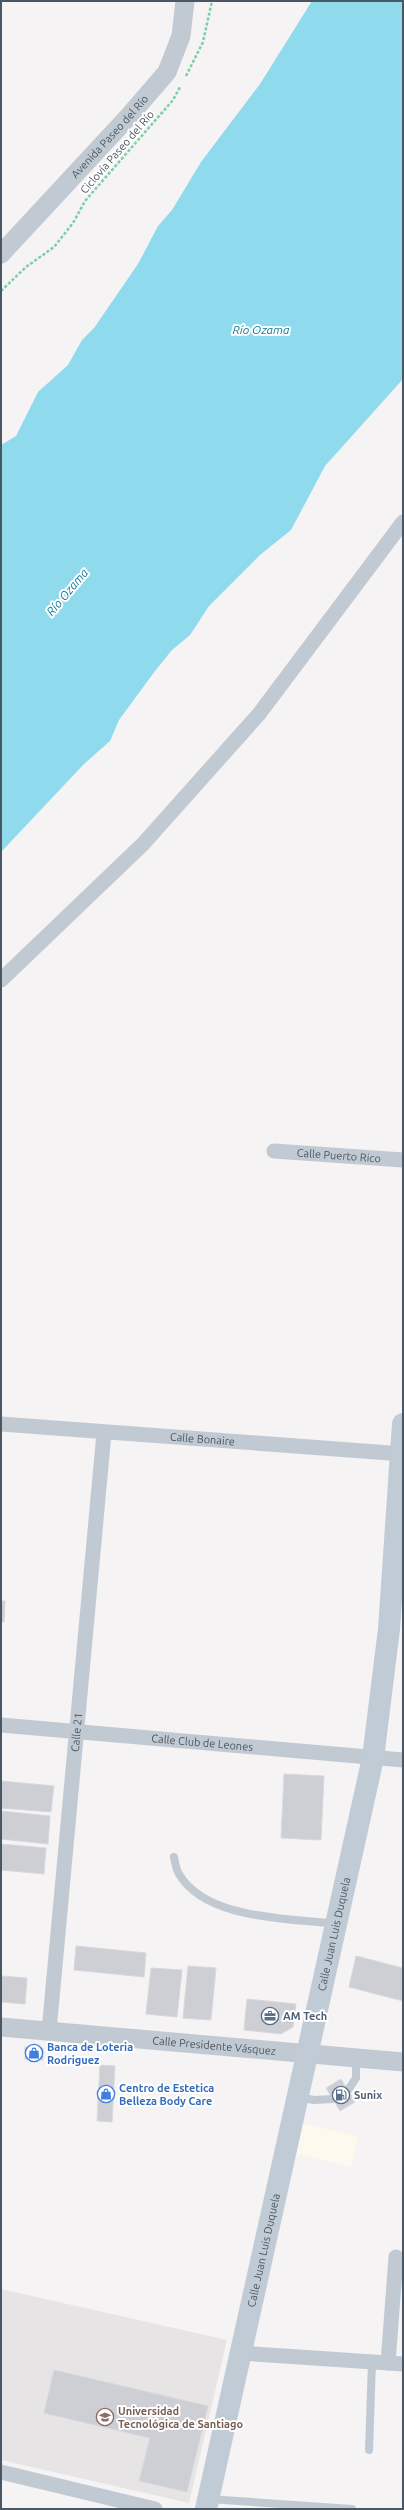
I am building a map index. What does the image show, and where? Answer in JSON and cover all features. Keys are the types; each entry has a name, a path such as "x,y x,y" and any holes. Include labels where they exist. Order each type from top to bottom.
{"main road":[{"name":"Calle Juan Luis Duquela","path":"207,2504 373,1758 390,1629 403,1424"}],"street":[{"name":"Avenida Paseo del Río","path":"1,254 129,116 167,72 181,36 185,1"},
{"path":"1,980 143,844 259,714 403,522"},
{"name":"Calle Puerto Rico","path":"274,1151 403,1160"},
{"name":"Calle Bonaire","path":"1,1424 104,1433 402,1454"},
{"name":"Calle 21","path":"49,2031 104,1433"},
{"name":"Calle Club de Leones","path":"1,1725 403,1760"},
{"name":"Calle Presidente Vásquez","path":"1,2027 307,2055 403,2062"},
{"path":"388,2363 396,2257"},
{"path":"240,2353 403,2364"},
{"path":"1,2472 154,2509"}],"lane":[{"path":"174,1857 178,1874 191,1889 211,1904 236,1912 336,1924"},
{"path":"348,2090 356,2078 356,2059"},
{"path":"297,2097 314,2100 333,2099"},
{"path":"369,2450 372,2362"},
{"path":"207,2504 352,2509"}],"path":[{"name":"Ciclovía Paseo del Río","path":"1,292 26,267 54,247 73,224 85,201 172,100 203,42 212,1"}],"shaded area":[{"path":"300,2123 358,2136 351,2167 293,2153"},
{"name":"Universidad Tecnológica de Santiago","path":"1,2289 227,2340 189,2503 1,2460"}],"water":[{"name":"Río Ozama","path":"312,1 403,1 403,379 325,466 291,530 260,555 209,606 190,635 172,650 119,720 110,741 84,764 1,852 1,445 16,436 38,392 68,365 82,340 94,328 138,264 158,226 172,210 201,162 260,84"}],"building":[{"path":"1,1601 5,1601 4,1622 1,1622"},
{"path":"284,1774 324,1776 321,1840 281,1838"},
{"path":"1,1781 54,1786 51,1812 1,1808"},
{"path":"1,1811 50,1816 48,1844 1,1839"},
{"path":"1,1844 46,1848 44,1874 1,1870"},
{"path":"76,1946 146,1953 144,1977 74,1970"},
{"path":"356,1956 403,1968 403,2001 349,1987"},
{"path":"188,1966 216,1968 211,2020 183,2018"},
{"path":"151,1968 182,1970 177,2017 146,2014"},
{"path":"1,1976 27,1978 25,2004 1,2002"},
{"name":"AM Tech","path":"247,1999 296,2004 293,2027 281,2034 244,2030"},
{"name":"Banca de Loteria Rodriguez","path":"25,2047 43,2048 43,2060 25,2059"},
{"name":"Centro de Estetica Belleza Body Care","path":"100,2065 115,2066 112,2122 97,2121"},
{"name":"Sunix","path":"341,2079 355,2102 340,2111 326,2088"},
{"path":"54,2370 208,2406 187,2492 139,2481 150,2438 44,2413"}],"place":[{"name":"AM Tech","path":"270,2016"},
{"name":"Banca de Loteria Rodriguez","path":"34,2053"},
{"name":"Centro de Estetica Belleza Body Care","path":"106,2094"},
{"name":"Sunix","path":"341,2095"},
{"name":"Universidad Tecnológica de Santiago","path":"105,2417"}]}
